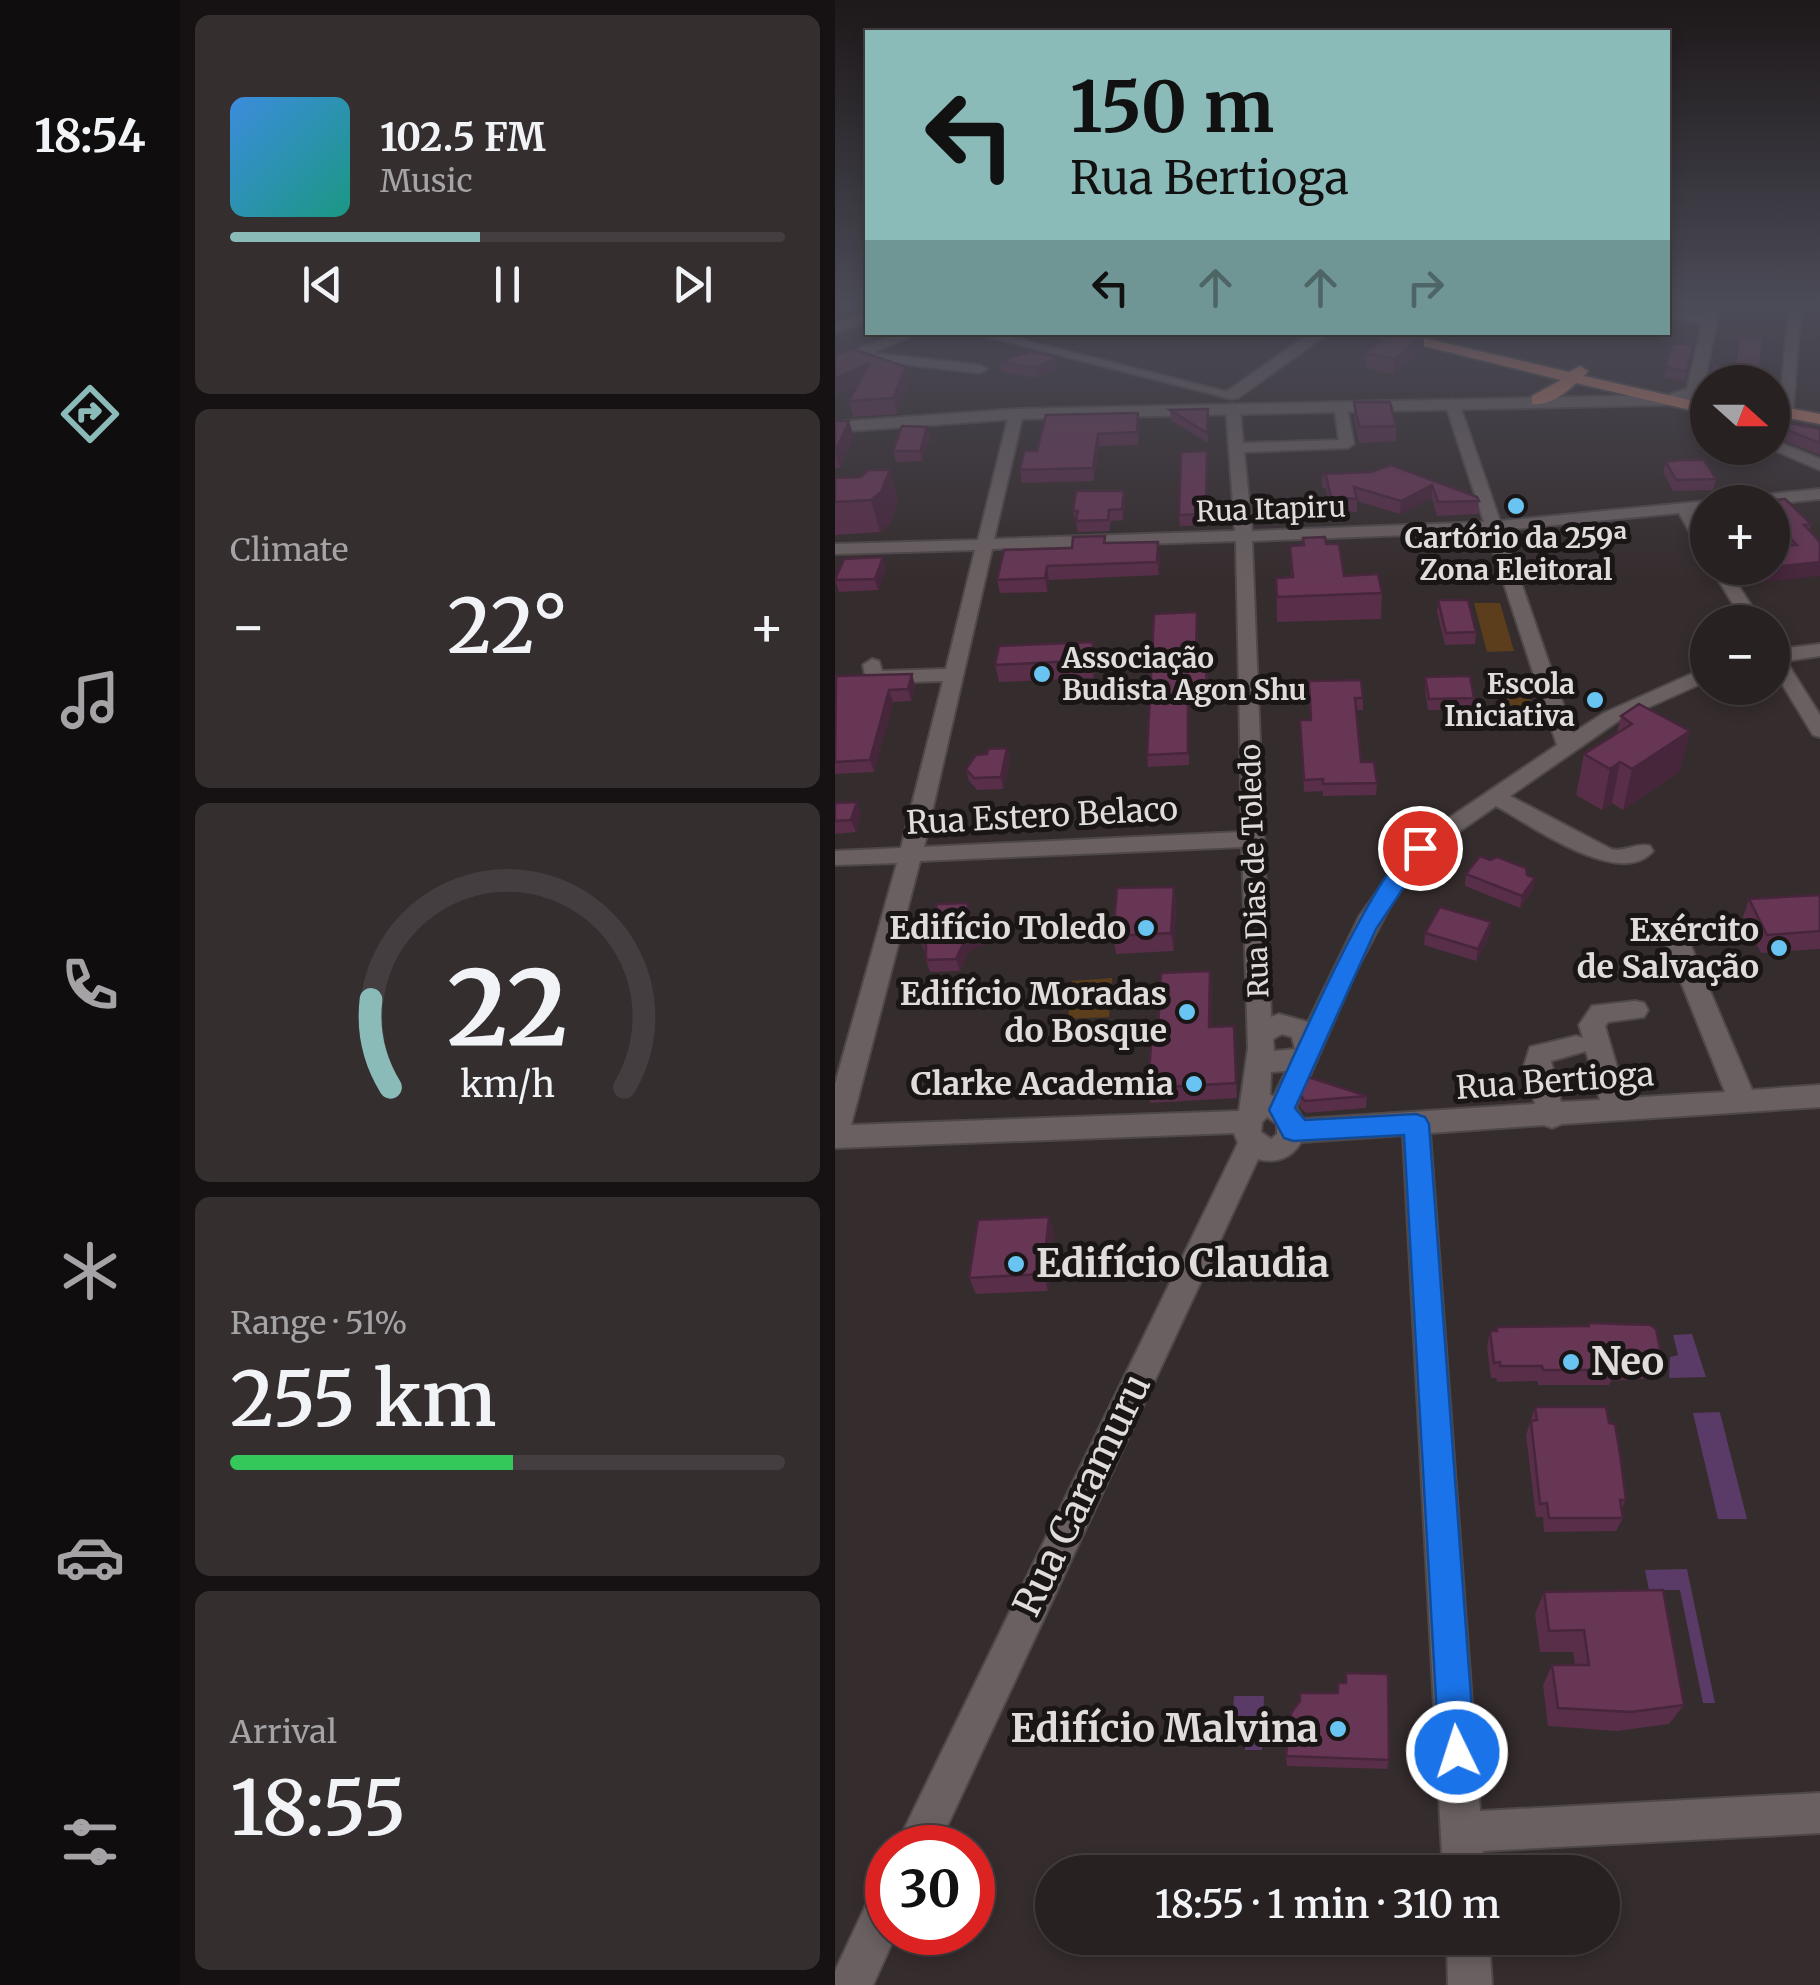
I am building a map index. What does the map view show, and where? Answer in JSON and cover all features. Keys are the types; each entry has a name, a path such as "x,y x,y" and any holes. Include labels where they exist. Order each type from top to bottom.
{"main road":[{"path":"1662,399 1690,403"},
{"path":"1790,416 1820,419"},
{"path":"1790,420 1820,431"}],"street":[{"path":"1212,399 1228,403"},
{"path":"1228,403 1234,399"},
{"path":"835,427 1228,403 1279,407 1667,400"},
{"name":"Rua Dias de Toledo","path":"1228,403 1243,538 1265,1123"},
{"path":"1452,403 1568,747"},
{"path":"1236,448 1347,444 1341,406"},
{"path":"835,1135 911,854 1016,414"},
{"path":"1790,452 1820,465"},
{"path":"1790,497 1820,494"},
{"name":"Rua Itapiru","path":"835,549 1495,528 1690,508"},
{"path":"1684,509 1690,519"},
{"path":"1790,654 1820,650"},
{"path":"872,666 873,675 882,677 952,675"},
{"name":"Rua Caramuru","path":"926,1825 1265,1123 1307,1053 1365,929 1406,863 1420,848 1568,747 1640,701 1690,681"},
{"path":"1790,684 1820,731"},
{"path":"1493,796 1603,854 1621,859 1642,850"},
{"name":"Rua Estero Belaco","path":"835,858 1252,839"},
{"path":"1673,932 1743,1104"},
{"path":"1617,1112 1592,1025 1601,1012 1635,1010"},
{"path":"1259,1043 1267,1028 1291,1025 1302,1030 1307,1053"},
{"path":"1552,1117 1537,1066 1539,1054 1577,1046"},
{"name":"Rua Bertioga","path":"835,1135 1265,1123 1416,1124 1820,1096"},
{"path":"1416,1124 1463,1855"},
{"path":"1462,1832 1820,1813"},
{"path":"851,1985 865,1954"},
{"path":"1468,1955 1470,1985"}],"shaded area":[{"path":"1474,603 1500,603 1514,651 1487,652"},
{"path":"1523,678 1536,716 1506,717 1495,679"},
{"path":"1112,978 1109,1017 1068,1019 1072,981"},
{"path":"1692,1334 1706,1377 1669,1378 1670,1357 1678,1355 1673,1335"},
{"path":"1720,1412 1747,1519 1718,1519 1693,1413"},
{"path":"1687,1569 1715,1703 1703,1703 1680,1590 1649,1590 1645,1570"},
{"path":"1234,1696 1264,1696 1262,1750 1245,1750 1247,1721 1232,1721"}],"building":[{"path":"1354,402 1390,402 1396,426 1359,427"},
{"path":"1208,409 1207,433 1170,410"},
{"path":"1138,413 1137,432 1098,434 1093,468 1020,470 1024,451 1037,451 1046,415"},
{"path":"835,421 849,421 835,453"},
{"path":"1790,423 1820,429 1820,443 1790,431"},
{"path":"902,426 927,427 920,451 893,451"},
{"path":"1207,451 1206,514 1179,515 1181,452"},
{"path":"1690,460 1690,465 1707,465 1716,479 1676,480 1666,462"},
{"path":"1391,465 1479,501 1438,502 1432,485 1401,501 1354,487 1357,499 1331,497 1322,474 1371,472"},
{"path":"868,470 890,470 881,492 871,500 835,502 835,478 861,477"},
{"path":"1076,491 1124,491 1122,509 1109,510 1108,520 1076,521"},
{"path":"1790,504 1811,524 1804,525 1820,542 1820,562 1790,565 1790,546 1797,545 1790,538"},
{"path":"1105,536 1104,543 1158,542 1157,562 1047,566 1045,578 997,580 1004,550 1072,548 1073,537"},
{"path":"1325,537 1326,544 1339,544 1344,576 1378,574 1382,593 1277,597 1276,578 1293,577 1290,546 1304,545 1303,538"},
{"path":"883,557 875,579 835,580 844,559"},
{"path":"1438,600 1468,600 1476,632 1446,633"},
{"path":"1197,612 1196,649 1207,649 1206,691 1188,692 1188,753 1147,755 1154,614"},
{"path":"1093,642 1091,660 995,665 999,646"},
{"path":"912,674 908,689 889,690 870,760 835,762 836,676"},
{"path":"1470,676 1474,698 1429,699 1425,677"},
{"path":"1361,680 1363,698 1355,698 1361,762 1374,762 1377,783 1323,784 1323,779 1304,780 1300,720 1311,720 1309,681"},
{"path":"1639,704 1690,731 1632,769 1620,762 1610,769 1584,754 1632,724 1621,716"},
{"path":"1007,748 1001,777 974,778 966,769 976,755 987,754 988,749"},
{"path":"857,802 851,820 835,821 835,803"},
{"path":"1480,856 1490,860 1497,857 1526,868 1527,875 1535,878 1522,896 1466,874"},
{"path":"1174,887 1171,933 1113,936 1117,888"},
{"path":"1820,895 1820,931 1767,935 1749,899"},
{"path":"968,903 967,922 982,932 965,940 956,959 926,960 926,945 920,940 925,930 923,924 934,918 937,904"},
{"path":"1440,907 1491,922 1478,949 1425,933"},
{"path":"1210,971 1209,1027 1234,1026 1236,1083 1148,1088 1152,1031 1158,1030 1161,973"},
{"path":"1308,1077 1367,1096 1305,1101 1300,1095"},
{"name":"Edifício Claudia","path":"1049,1217 1043,1274 969,1278 978,1220"},
{"path":"1650,1325 1656,1329 1663,1363 1614,1366 1615,1370 1543,1370 1542,1366 1494,1363 1490,1331 1497,1331 1497,1327"},
{"path":"1535,1407 1606,1407 1609,1423 1615,1424 1620,1454 1626,1500 1620,1500 1623,1518 1549,1518 1547,1503 1540,1504 1531,1421 1537,1420"},
{"path":"1663,1590 1684,1705 1631,1712 1558,1708 1552,1665 1589,1665 1584,1630 1549,1631 1544,1592"},
{"name":"Edifício Malvina","path":"1346,1673 1388,1674 1389,1760 1286,1756 1291,1713 1300,1701 1300,1693 1338,1693 1338,1683 1346,1683"}],"place":[{"name":"Cartório da 259ª Zona Eleitoral","path":"1516,506"},
{"name":"Associação Budista Agon Shu","path":"1042,674"},
{"name":"Escola Iniciativa","path":"1595,700"},
{"name":"Edifício Toledo","path":"1146,928"},
{"name":"Exército de Salvação","path":"1779,948"},
{"name":"Edifício Moradas do Bosque","path":"1187,1012"},
{"name":"Clarke Academia","path":"1194,1084"},
{"name":"Edifício Claudia","path":"1016,1264"},
{"name":"Neo","path":"1571,1362"},
{"name":"Edifício Malvina","path":"1338,1729"}],"route":[{"path":"1420,848 1406,863 1365,929 1281,1110 1293,1122 1293,1131 1301,1132 1416,1124 1457,1752"}]}
